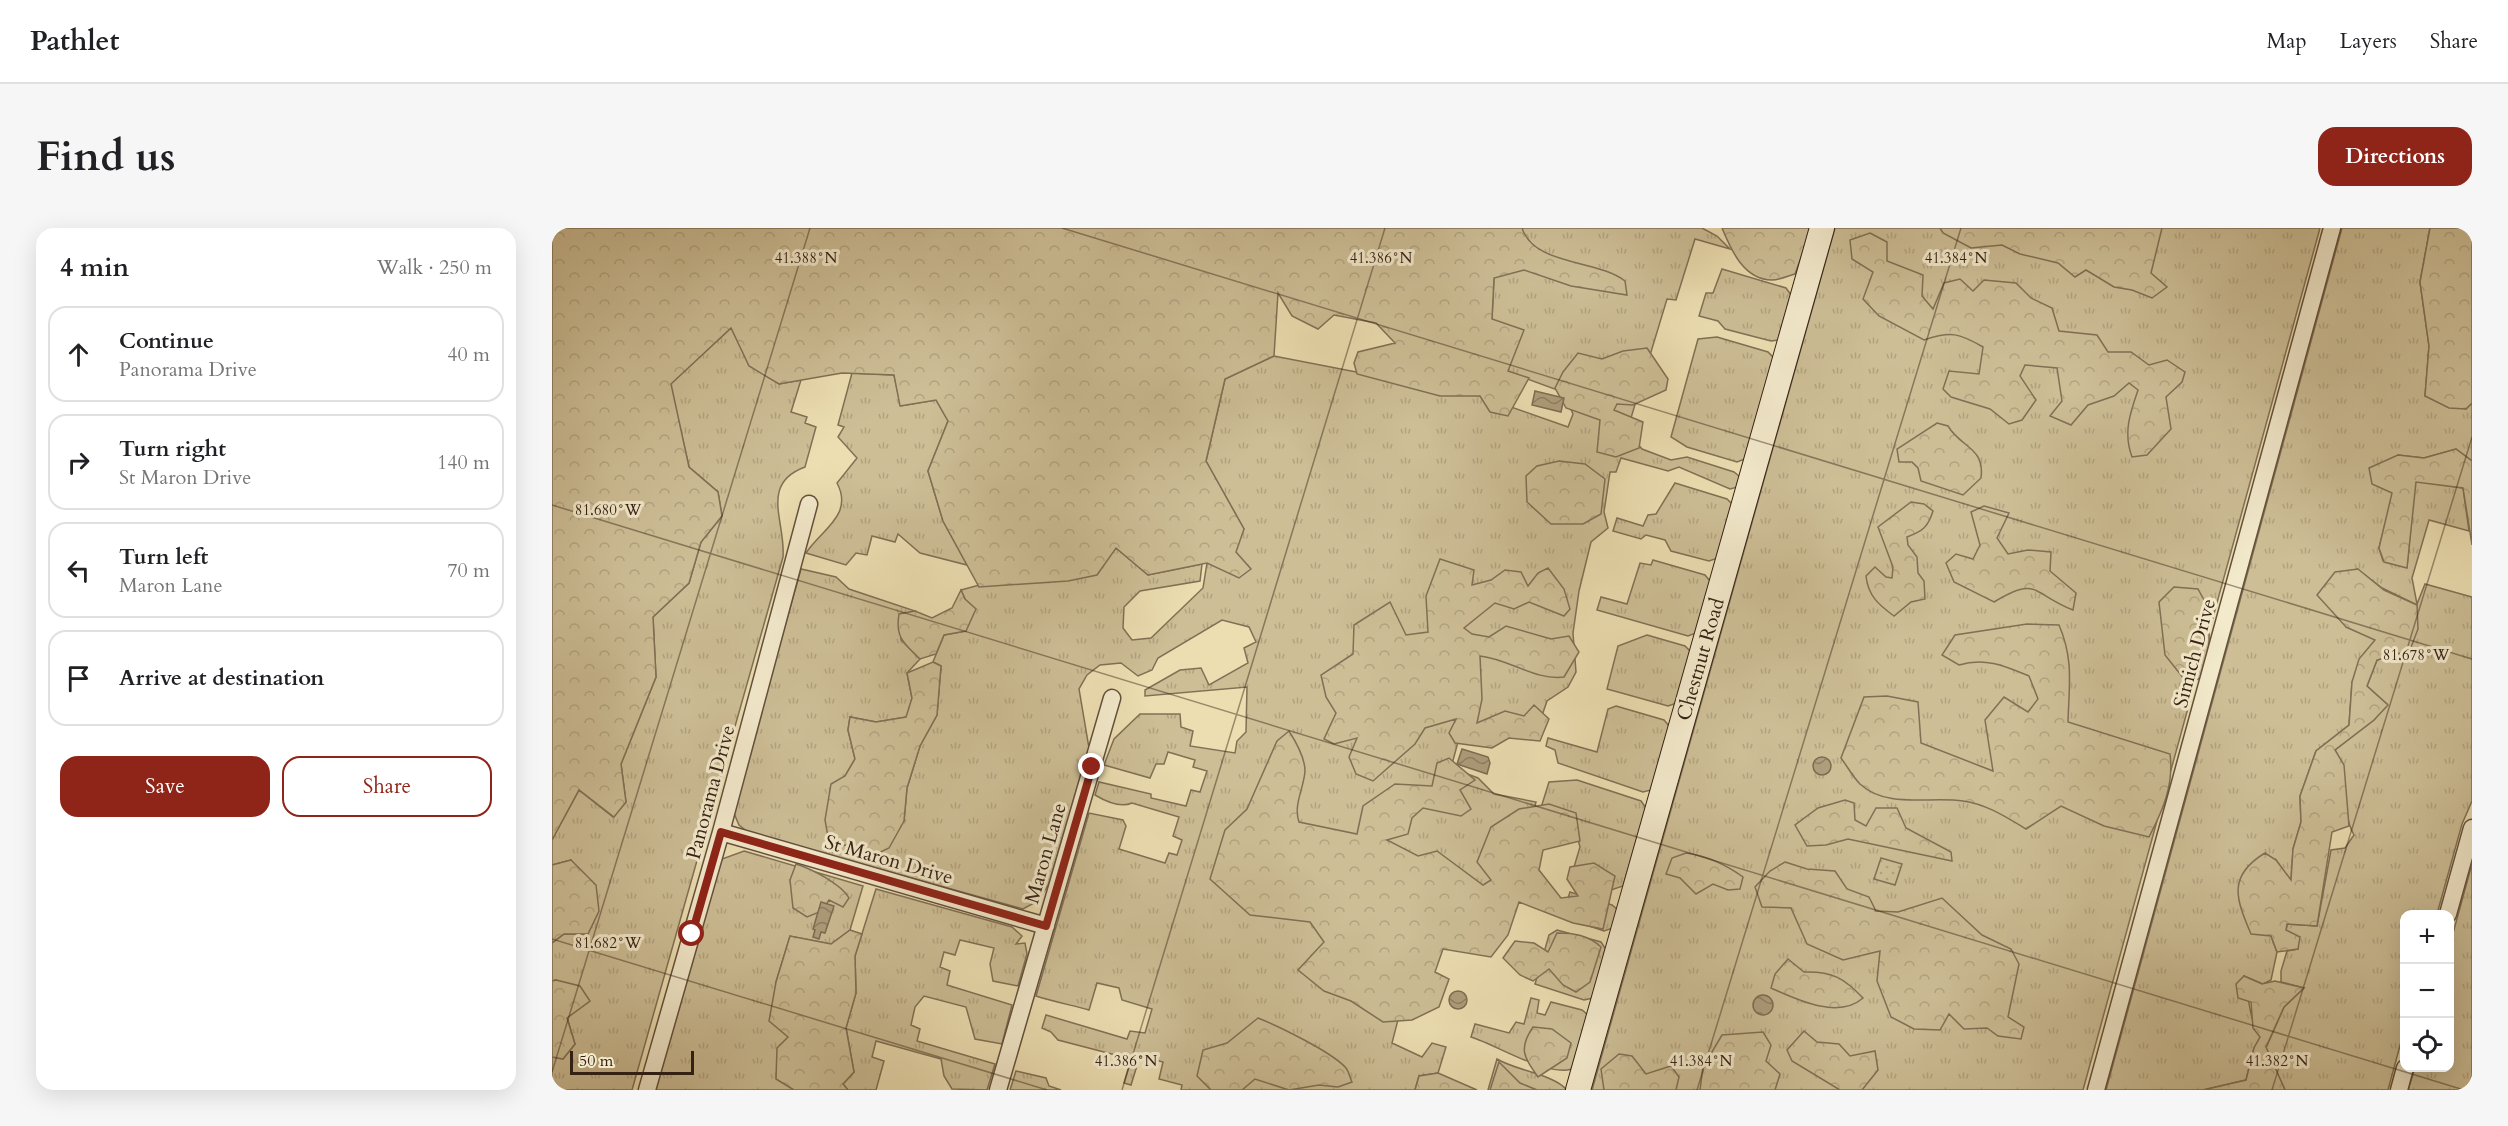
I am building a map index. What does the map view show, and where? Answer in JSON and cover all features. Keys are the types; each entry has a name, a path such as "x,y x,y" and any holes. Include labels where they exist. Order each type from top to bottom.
{"street":[{"name":"Chestnut Road","path":"1578,1090 1822,228"},
{"name":"Simich Drive","path":"2096,1090 2332,228"},
{"name":"Panorama Drive","path":"647,1090 721,832 809,504"},
{"name":"Maron Lane","path":"998,1090 1112,698"},
{"path":"2449,910 2472,828"},
{"name":"St Maron Drive","path":"721,832 1046,926"},
{"path":"2399,1090 2404,1072"}],"green space":[{"path":"552,228 1522,228 1529,240 1552,256 1599,269 1625,281 1627,295 1571,286 1524,270 1494,278 1492,319 1524,330 1508,371 1529,378 1508,416 1490,412 1480,396 1440,396 1357,374 1354,363 1358,352 1395,343 1376,323 1334,315 1318,329 1292,316 1278,293 1274,356 1225,379 1206,461 1244,529 1236,552 1251,569 1239,578 1207,563 1148,575 1116,548 1097,575 1068,581 979,587 943,521 928,471 948,421 936,400 900,406 894,375 842,373 779,384 749,366 731,328 671,384 689,467 718,492 722,516 701,542 689,583 653,617 656,677 621,764 626,802 614,817 579,790 552,840"},
{"path":"1522,228 1702,228 1717,236 1730,249 1695,239 1676,300 1667,299 1627,431 1642,449 1671,460 1687,457 1734,472 1740,477 1738,487 1730,489 1679,467 1668,471 1621,458 1616,472 1610,472 1604,512 1608,528 1591,542 1579,591 1573,633 1576,672 1568,687 1547,701 1537,730 1459,738 1451,768 1478,778 1494,794 1536,802 1509,894 1311,913 1402,1004 1392,1043 1422,1057 1432,1043 1446,1047 1438,1073 1419,1076 1415,1090 1181,1090 1182,1085 1159,1079 1163,1062 1140,1056 1131,1085 1124,1083 1131,1059 1058,1040 1051,1032 1042,1028 1046,1015 1127,1039 1130,1031 1145,1033 1152,1009 1122,1000 1119,988 1097,983 1089,1010 1036,996 1089,813 1123,820 1126,826 1119,849 1165,863 1169,853 1177,855 1182,840 1173,836 1179,817 1132,803 1118,804 1103,799 1095,795 1099,782 1151,794 1151,798 1186,806 1191,790 1200,792 1207,771 1193,767 1195,760 1168,752 1164,764 1156,764 1150,778 1104,765 1114,739 1140,714 1180,714 1181,727 1193,731 1190,746 1235,753 1237,741 1246,732 1247,687 1145,696 1145,690 1180,670 1201,668 1209,685 1248,663 1244,648 1256,642 1249,627 1222,620 1158,658 1152,670 1138,676 1121,663 1100,665 1087,675 1079,689 1089,748 1049,884 1038,901 1023,909 749,833 739,825 733,811 801,569 836,577 849,589 915,611 900,614 901,640 920,659 907,673 912,698 907,717 876,722 850,717 848,730 855,759 845,776 830,848 851,844 904,821 907,788 920,746 937,715 941,666 933,662 944,635 966,631 965,599 961,590 1116,548 1148,575 1202,564 1200,581 1140,591 1124,607 1123,628 1132,640 1151,638 1203,588 1207,563 1244,529 1206,461 1225,379 1274,356 1480,396 1568,427 1573,414 1563,392 1508,372 1492,319 1494,278"},
{"path":"1722,228 1812,228 1795,274 1772,280 1762,279 1746,269 1734,254"},
{"path":"1835,228 2320,228 2083,1090 1592,1090"},
{"path":"1940,228 2162,228 2151,273 2167,287 2152,298 2132,290 2114,287 2086,270 2075,277 2058,263 2020,254 2002,245 1971,248 1943,233"},
{"path":"2342,228 2430,228 2420,282 2429,346 2425,396 2466,409 2472,403 2472,461 2456,449 2424,458 2398,455 2393,493 2379,548 2383,561 2407,567 2415,481 2463,488 2469,531 2429,520 2412,578 2417,604 2425,584 2472,597 2472,801 2462,824 2438,910 2400,910 2400,1046 2388,1090 2285,1090 2266,1048 2284,1007 2304,988 2281,982 2281,971 2287,951 2298,949 2286,930 2287,924 2317,926 2331,850 2345,848 2354,835 2347,814 2343,771 2335,750 2374,720 2387,704 2367,686 2377,660 2410,650 2417,605 2382,588 2357,569 2346,627 2376,640 2352,682 2349,725 2316,751 2300,796 2301,822 2293,849 2291,881 2276,860 2271,936 2277,952 2271,980 2263,984 2244,976 2254,1024 2261,1036 2254,1048 2246,1080 2203,1090 2106,1090"},
{"path":"2430,228 2472,228 2472,403 2466,409 2449,408 2425,396 2429,346 2420,282"},
{"path":"1870,233 1887,242 1887,261 1923,275 1922,296 1933,309 1944,283 1960,279 1973,291 1984,280 2016,283 2031,298 2052,308 2059,331 2097,335 2108,352 2131,352 2149,365 2167,360 2185,372 2182,382 2166,397 2171,429 2147,455 2132,457 2128,431 2130,415 2138,390 2129,383 2114,396 2088,405 2071,425 2050,416 2062,401 2057,368 2025,365 2020,376 2036,400 2022,420 2009,424 1990,409 1951,397 1943,389 1949,371 1979,374 1983,347 1955,335 1941,335 1924,340 1879,316 1863,299 1873,272 1852,259 1850,240"},
{"path":"1722,269 1786,288 1791,295 1778,340 1771,341 1725,329 1718,321 1699,316 1706,293 1713,293"},
{"path":"731,328 779,384 801,380 791,412 807,417 805,423 816,427 805,467 791,474 783,483 779,494 783,557 632,1090 552,1090 552,1057 563,1059 575,1044 556,980 552,981 552,943 564,934 588,934 571,860 552,865 552,840 579,790 613,817 626,802 621,764 656,677 653,617 689,583 701,542 722,516 718,492 689,467 670,384"},
{"path":"1717,337 1768,352 1774,358 1745,459 1737,462 1687,447 1671,437 1698,339"},
{"path":"1647,348 1668,379 1666,390 1633,405 1617,404 1614,410 1643,422 1639,448 1616,457 1597,452 1600,420 1566,408 1555,388 1563,372 1578,353 1602,359 1623,351"},
{"path":"852,373 894,375 901,406 936,400 948,421 928,471 943,521 967,565 920,553 898,534 895,542 872,536 867,555 856,553 846,565 806,553 839,513 841,494 837,483 857,458 838,437 844,427 838,425"},
{"path":"1937,423 1948,426 1976,454 1979,460 1981,478 1963,495 1921,481 1918,468 1912,462 1899,462 1897,449"},
{"path":"2456,449 2472,461 2472,545 2463,488 2416,482 2407,568 2384,562 2379,548 2392,493 2372,484 2369,468 2398,455 2424,458"},
{"path":"1559,461 1585,464 1605,479 1601,514 1583,524 1551,524 1527,502 1526,476 1537,466"},
{"path":"1675,483 1727,499 1733,505 1718,558 1709,561 1671,551 1665,540 1646,535 1641,539 1613,531 1617,518 1643,526 1648,515 1656,514"},
{"path":"1911,502 1924,504 1933,511 1924,528 1907,537 1908,545 1917,557 1918,573 1924,581 1925,599 1911,602 1894,616 1875,599 1869,589 1866,576 1875,567 1886,577 1892,578 1893,567 1878,527"},
{"path":"1984,506 2009,513 1997,538 2008,554 2028,550 2051,552 2050,571 2076,593 2073,610 2028,588 2008,594 1994,602 1954,582 1946,563 1956,554 1973,559 1980,545 1971,512"},
{"path":"1440,559 1474,570 1472,585 1491,580 1505,570 1521,572 1528,586 1538,573 1548,568 1564,589 1570,609 1564,616 1529,602 1514,609 1495,603 1464,628 1472,634 1489,637 1506,626 1551,639 1569,636 1579,652 1564,677 1543,676 1480,656 1482,699 1477,723 1505,711 1524,716 1534,705 1549,719 1540,741 1509,738 1492,748 1455,743 1449,733 1456,719 1425,728 1415,744 1373,781 1356,774 1349,757 1357,738 1334,744 1324,739 1336,713 1326,697 1321,675 1353,654 1354,625 1390,602 1406,635 1428,632 1426,596"},
{"path":"1653,560 1705,575 1710,581 1696,633 1688,636 1597,610 1601,597 1627,604 1640,563 1651,565"},
{"path":"2358,569 2384,590 2417,605 2418,629 2410,650 2377,660 2367,686 2388,705 2374,720 2335,750 2344,765 2349,826 2332,832 2317,926 2287,924 2286,930 2300,937 2298,949 2277,952 2271,936 2251,934 2242,910 2238,889 2245,870 2265,853 2276,860 2291,880 2293,849 2301,822 2300,796 2316,751 2349,725 2352,682 2359,659 2375,640 2346,627 2317,595 2335,572"},
{"path":"2174,587 2198,589 2211,613 2206,675 2188,684 2165,655 2159,602"},
{"path":"961,590 965,599 976,609 966,631 944,635 936,654 920,659 902,640 898,629 899,614 915,611 932,618 952,608"},
{"path":"2027,624 2059,625 2069,661 2068,722 2170,754 2169,787 2159,817 2149,837 2104,826 2061,806 2026,829 1996,812 1963,801 1909,800 1883,796 1871,792 1860,784 1841,758 1864,697 1887,696 1918,702 1921,743 1993,771 1985,720 2004,697 2028,712 2038,699 2029,676 1986,662 1959,665 1942,655 1955,635"},
{"path":"1647,635 1685,646 1691,652 1677,703 1668,706 1607,689 1618,646"},
{"path":"933,662 941,666 937,715 920,746 907,788 904,821 889,848 866,859 851,844 830,848 825,820 831,784 845,776 855,759 848,730 850,717 876,722 906,717 912,698 907,673"},
{"path":"1616,706 1664,720 1669,726 1651,790 1643,792 1558,763 1555,750 1546,746 1548,738 1597,752 1608,709"},
{"path":"1289,731 1300,750 1305,766 1297,809 1299,822 1357,834 1363,806 1395,784 1432,786 1437,763 1449,758 1475,780 1460,790 1471,809 1461,816 1423,808 1412,818 1408,834 1387,840 1418,856 1437,851 1483,885 1491,880 1477,862 1491,827 1519,809 1549,804 1576,813 1580,841 1543,850 1539,870 1561,898 1578,896 1567,879 1570,867 1594,863 1615,876 1603,929 1573,923 1519,902 1508,935 1491,957 1443,949 1435,972 1449,979 1439,1007 1412,1020 1383,1022 1351,1001 1324,991 1298,970 1324,942 1310,922 1250,915 1210,879 1225,830 1247,809 1277,741"},
{"path":"1577,780 1641,801 1646,808 1623,886 1608,891 1571,877 1580,847 1573,821 1540,811 1549,782"},
{"path":"1845,800 1854,803 1855,820 1866,826 1876,808 1897,808 1906,828 1951,852 1952,861 1848,839 1826,845 1807,846 1795,825 1818,808"},
{"path":"744,851 863,886 850,930 831,944 790,936 776,982 788,1037 794,1090 652,1090 722,859"},
{"path":"1686,853 1709,858 1736,872 1743,877 1740,889 1728,890 1713,884 1696,894 1680,878 1666,874 1672,858"},
{"path":"1881,858 1902,864 1895,885 1874,879"},
{"path":"571,860 596,885 599,911 588,934 564,934 552,943 552,865"},
{"path":"1785,862 1807,869 1835,871 1847,889 1869,897 1876,911 1898,912 1942,898 1982,935 2011,949 2019,964 2008,1017 2024,1027 2021,1039 1998,1036 1987,1028 1964,1029 1949,1014 1940,1030 1914,1029 1891,1017 1877,981 1880,951 1843,960 1807,944 1791,908 1762,907 1755,887 1770,871"},
{"path":"796,864 818,873 840,887 849,898 843,907 829,900 822,911 807,917 793,908 790,880"},
{"path":"2472,864 2472,1090 2408,1090 2414,1072 2454,1072 2454,929"},
{"path":"876,889 1012,927 1022,936 1016,944 1025,943 1027,954 1018,986 993,981 990,964 994,948 960,940 955,955 944,952 940,967 950,971 947,985 1012,1005 1002,1044 975,1039 966,1007 924,996 915,1007 911,1025 920,1029 917,1041 995,1064 987,1090 952,1089 944,1076 941,1059 876,1041 872,1057 884,1061 876,1090 848,1090 843,1084 854,1072 846,1028 856,993 855,956"},
{"path":"1570,892 1612,905 1618,910 1613,928 1604,931 1562,917"},
{"path":"850,930 862,934 855,956 856,993 846,1028 854,1072 843,1084 848,1090 794,1090 776,1079 777,1048 788,1037 769,1021 776,982 790,936 831,944"},
{"path":"1557,930 1601,942 1607,951 1593,998 1584,1000 1535,984 1549,935"},
{"path":"1557,933 1580,936 1601,947 1590,982 1576,992 1563,985 1549,969 1533,981 1520,975 1503,958 1515,941 1534,943 1548,952"},
{"path":"1788,959 1804,972 1837,977 1850,985 1863,998 1842,1007 1829,1007 1805,1002 1771,988 1775,974"},
{"path":"2244,976 2262,984 2275,981 2304,988 2284,1007 2266,1047 2285,1090 2203,1090 2246,1080 2254,1048 2260,1037 2253,1028 2251,1002 2238,998 2236,984"},
{"path":"552,981 580,986 590,1001 567,1018 575,1044 563,1059 552,1057"},
{"path":"1531,998 1539,1000 1537,1013 1545,1015 1551,1002 1582,1010 1588,1015 1572,1069 1562,1070 1536,1064 1471,1037 1475,1024 1509,1033 1516,1022 1524,1024"},
{"path":"1258,1018 1291,1033 1329,1055 1346,1068 1352,1082 1338,1087 1319,1085 1289,1090 1255,1079 1242,1090 1211,1090 1197,1076 1203,1050 1227,1043"},
{"path":"1533,1027 1552,1029 1571,1043 1567,1058 1538,1077 1526,1058 1524,1047"},
{"path":"1804,1031 1817,1042 1839,1044 1850,1056 1875,1051 1878,1070 1862,1090 1840,1090 1792,1061 1787,1050"},
{"path":"1763,1032 1771,1045 1766,1061 1780,1074 1775,1090 1700,1090 1703,1067 1722,1035"},
{"path":"1619,1054 1632,1056 1646,1074 1671,1066 1679,1077 1676,1090 1604,1090 1601,1069"},
{"path":"1497,1059 1544,1076 1567,1090 1488,1090"},
{"path":"1499,1062 1520,1083 1537,1090 1490,1090"},
{"path":"1016,1071 1046,1078 1049,1086 1061,1090 1010,1090"},
{"path":"1438,1073 1477,1090 1415,1090 1419,1076"}],"water":[{"path":"1535,391 1564,398 1561,412 1532,405"},
{"path":"1462,749 1488,757 1490,763 1487,774 1457,764"},
{"path":"1822,757 1828,760 1831,766 1828,772 1822,775 1816,772 1813,766 1816,760"},
{"path":"821,902 834,906 825,933 821,932 819,939 813,937 815,930 813,929"},
{"path":"1454,991 1462,991 1467,996 1465,1007 1454,1009 1449,1004 1449,996"},
{"path":"1763,995 1770,998 1773,1005 1770,1012 1763,1015 1756,1012 1753,1005 1756,998"}],"route":[{"path":"692,934 721,832 1046,926 1092,767"}]}
